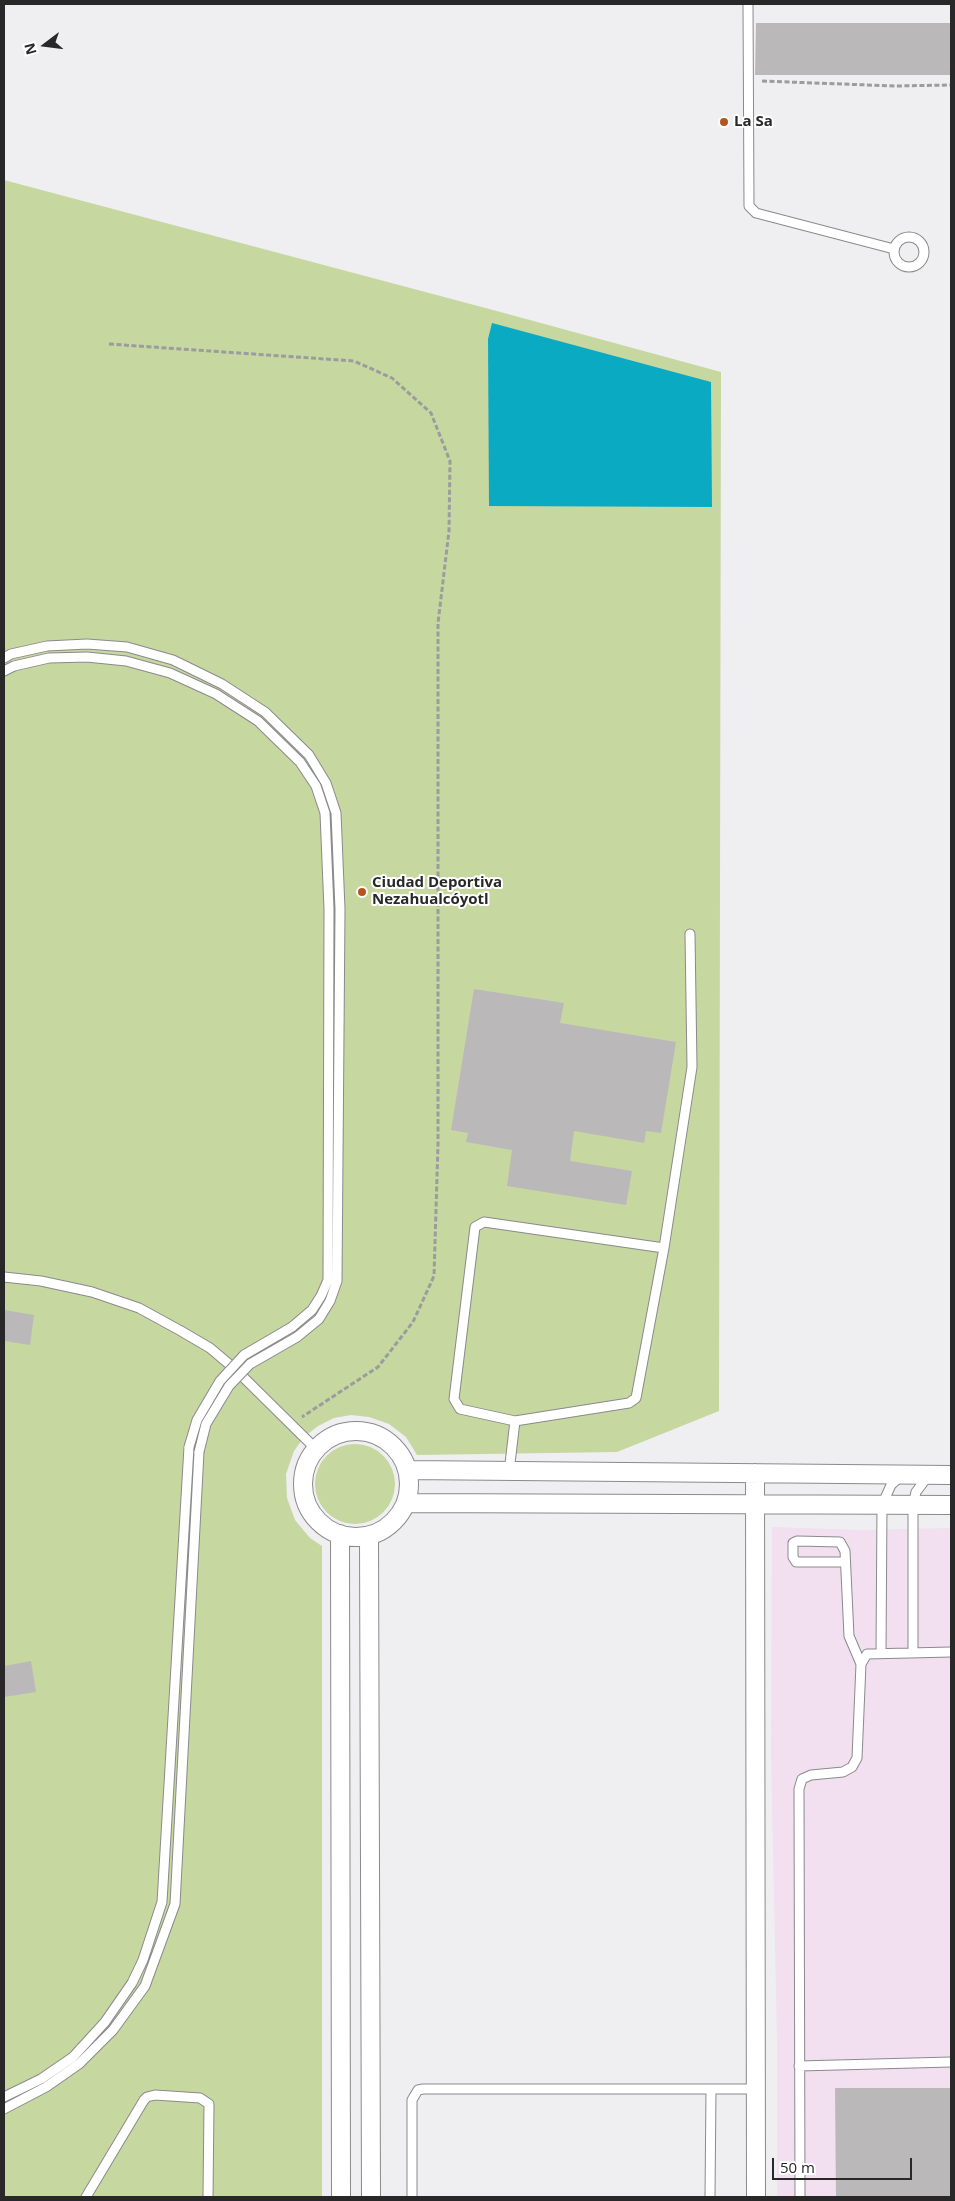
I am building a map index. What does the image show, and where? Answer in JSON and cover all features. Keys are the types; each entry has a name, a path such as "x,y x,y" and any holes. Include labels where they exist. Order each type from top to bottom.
{"street":[{"path":"360,1430 376,1434 391,1442 402,1455 408,1470 410,1487 406,1503 400,1514 381,1532 369,1536 352,1537 340,1534 322,1524 311,1512 304,1496 303,1479 307,1463 315,1448 328,1438 343,1431 360,1430"},
{"path":"408,1470 951,1475"},
{"path":"755,1473 756,2197"},
{"path":"406,1503 951,1505"},
{"path":"340,1534 341,2197"},
{"path":"369,1536 370,2197"}],"lane":[{"path":"748,4 748,202 752,210 894,249"},
{"path":"4,658 11,654 47,646 87,644 127,647 173,660 222,684 265,712 309,755 326,783 336,813 340,909 337,1281 330,1302 319,1319 297,1336 250,1364 229,1386 206,1424 199,1452 175,1904 145,1986 113,2030 79,2064 46,2087 4,2109"},
{"path":"4,671 14,666 49,658 87,657 126,661 170,673 216,694 258,721 300,762 316,786 325,813 329,909 328,1280 312,1310 292,1327 244,1355 220,1381 197,1420 189,1448 162,1902 143,1960 132,1984 105,2022 73,2056 41,2079 4,2097"},
{"path":"664,1248 484,1222 476,1227 454,1399 460,1409 515,1421 629,1403 636,1398 664,1248 692,1067 690,934"},
{"path":"4,1277 41,1281 92,1292 139,1308 210,1348 236,1370 315,1448"},
{"path":"509,1472 515,1421"},
{"path":"880,1653 882,1505 891,1485 901,1476"},
{"path":"913,1652 913,1505 916,1492 928,1476"},
{"path":"800,2197 799,1788 802,1779 811,1775 843,1772 852,1767 857,1758 861,1664 848,1636 845,1551 840,1542 797,1541 793,1544 793,1556 796,1562 845,1562"},
{"path":"861,1664 867,1654 951,1652"},
{"path":"799,2066 951,2062"},
{"path":"710,2197 711,2089"},
{"path":"412,2197 412,2100 418,2090 756,2089"},
{"path":"86,2197 144,2100 155,2095 200,2098 209,2104 208,2197"}],"path":[{"path":"748,80 895,86 951,85"},
{"path":"109,344 354,361 392,378 431,414 450,461 449,531 438,623 438,1125 434,1276 413,1322 378,1368 291,1424"}],"shaded area":[{"path":"772,1527 863,1530 951,1528 951,2197 777,2197 777,2040 771,1753"}],"green space":[{"name":"Ciudad Deportiva Nezahualcóyotl","path":"4,180 721,372 719,1411 617,1452 417,1455 406,1437 389,1424 369,1417 351,1415 334,1418 318,1426 304,1437 294,1451 286,1474 287,1498 295,1520 310,1538 322,1546 322,2197 4,2197"},
{"path":"347,1444 363,1444 384,1455 395,1476 395,1492 384,1513 363,1524 347,1524 333,1518 321,1506 315,1492 315,1476 321,1462 333,1450"}],"water":[{"path":"492,323 711,382 712,507 489,506 488,339"}],"building":[{"path":"756,23 951,23 951,75 755,75"},
{"path":"474,989 564,1003 560,1023 676,1042 661,1133 646,1131 644,1143 574,1131 570,1161 632,1171 626,1205 507,1186 512,1150 466,1142 468,1133 451,1130"},
{"path":"4,1310 34,1315 30,1345 4,1341"},
{"path":"31,1661 36,1692 4,1697 4,1666"},
{"path":"835,2088 951,2088 951,2197 836,2197"}],"place":[{"name":"La Sa","path":"724,122"},
{"name":"Ciudad Deportiva Nezahualcóyotl","path":"362,892"}]}
